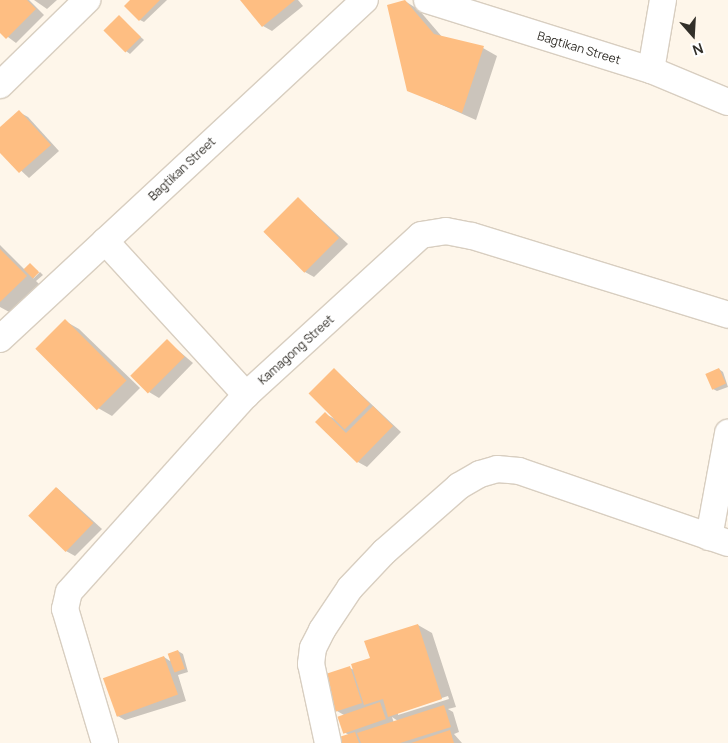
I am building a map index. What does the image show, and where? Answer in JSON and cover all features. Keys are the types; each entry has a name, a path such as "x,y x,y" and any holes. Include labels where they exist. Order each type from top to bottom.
{"street":[{"path":"0,85 87,0"},
{"name":"Bagtikan Street","path":"0,339 365,0"},
{"name":"Bagtikan Street","path":"427,0 651,70 728,102"},
{"path":"651,70 663,0"},
{"name":"Kamagong Street","path":"105,743 65,609 69,592 246,395 421,235 446,230 728,315"},
{"path":"105,241 246,395"},
{"path":"328,743 311,664 313,648 322,630 350,588 384,552 459,486 480,474 497,469 519,471 718,540 728,433"}],"building":[{"path":"0,0 27,0 36,9 6,39 0,33"},
{"path":"130,0 160,0 139,21 124,6"},
{"path":"240,0 295,0 262,27"},
{"path":"405,0 434,34 484,46 462,113 407,91 387,5"},
{"path":"119,15 141,37 125,52 103,31"},
{"path":"19,110 51,145 19,173 0,153 0,127"},
{"path":"298,197 339,238 304,273 263,232"},
{"path":"0,249 27,276 0,302"},
{"path":"30,263 39,272 33,279 24,269"},
{"path":"65,319 127,381 97,410 35,349"},
{"path":"167,339 185,357 148,393 130,376"},
{"path":"334,368 370,404 345,430 309,393"},
{"path":"719,368 726,384 712,390 705,374"},
{"path":"373,406 393,426 357,463 315,422 325,412 346,433"},
{"path":"56,487 93,523 66,552 28,516"},
{"path":"418,624 442,699 388,717 383,699 364,705 351,664 370,658 364,641"},
{"path":"178,650 185,669 175,673 168,654"},
{"path":"164,656 178,695 117,717 103,678"},
{"path":"350,666 362,703 335,712 323,675"},
{"path":"380,702 386,719 343,734 337,717"},
{"path":"444,705 451,727 400,743 361,743 357,733"},
{"path":"450,730 454,743 411,743"},
{"path":"355,732 359,743 341,743 339,737"}]}
